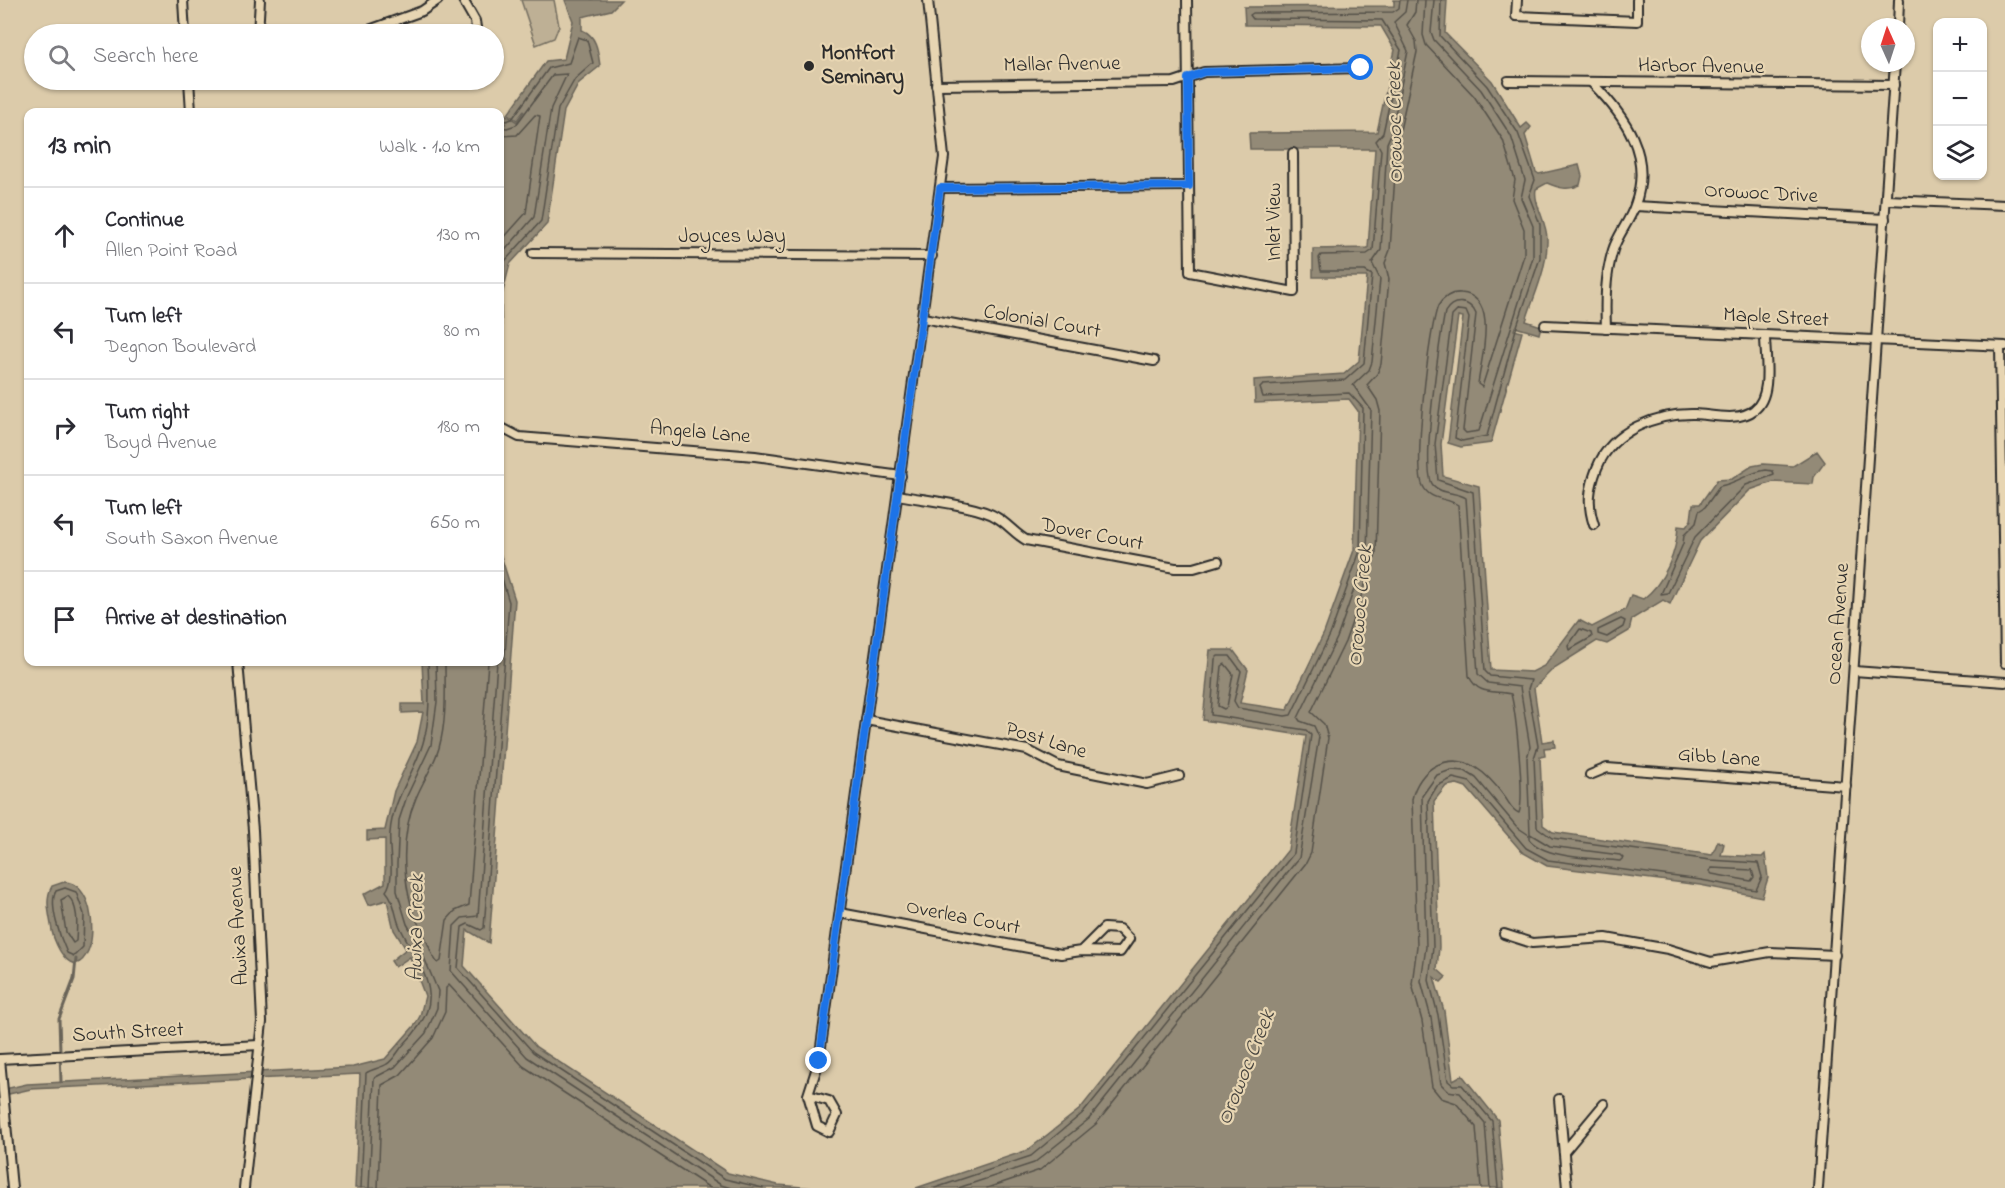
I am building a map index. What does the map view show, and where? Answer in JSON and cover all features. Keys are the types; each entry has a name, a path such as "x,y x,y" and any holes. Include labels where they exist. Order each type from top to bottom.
{"street":[{"path":"183,0 184,24"},
{"path":"259,24 260,0"},
{"path":"386,24 422,11 438,0"},
{"path":"463,0 475,24"},
{"path":"808,1095 829,1101 837,1115 829,1132 817,1126 808,1095 819,1061 944,157 928,0"},
{"path":"940,188 1189,186 1187,0"},
{"path":"1517,0 1516,16 1637,21 1637,0"},
{"path":"1898,18 1899,0"},
{"name":"Mallar Avenue","path":"936,85 1174,82 1204,72 1361,68"},
{"name":"Ocean Avenue","path":"1818,1188 1895,72"},
{"name":"Harbor Avenue","path":"1508,81 1894,85"},
{"path":"1592,82 1625,120 1638,148 1640,181 1635,206 1613,250 1605,299 1606,328"},
{"path":"190,90 191,108"},
{"name":"Inlet View","path":"1189,186 1190,272 1294,292 1293,153"},
{"path":"1887,200 2005,205"},
{"name":"Orowoc Drive","path":"1635,206 1885,219"},
{"name":"Joyces Way","path":"533,253 932,256"},
{"name":"Colonial Court","path":"923,318 1154,361"},
{"name":"Maple Street","path":"1545,325 2003,346"},
{"path":"1594,525 1588,507 1591,485 1600,461 1613,444 1630,430 1671,415 1725,416 1753,411 1764,399 1765,336"},
{"path":"2003,346 2005,663"},
{"name":"Angela Lane","path":"504,429 519,437 755,456 901,476"},
{"name":"Dover Court","path":"898,495 977,510 996,517 1011,532 1026,540 1175,568 1194,568 1218,561"},
{"name":"Awixa Avenue","path":"238,666 253,830 262,1022 244,1188"},
{"path":"1854,671 2005,682"},
{"name":"Post Lane","path":"866,720 1027,750 1058,766 1147,784 1179,776"},
{"name":"Gibb Lane","path":"1590,775 1607,768 1846,786"},
{"name":"Overlea Court","path":"840,913 1052,952 1120,952 1129,939 1119,929 1104,928 1081,951"},
{"path":"1504,934 1532,943 1606,938 1668,949 1711,962 1770,952 1835,955"},
{"name":"South Street","path":"0,1059 259,1045"},
{"path":"0,1059 12,1188"},
{"path":"1559,1100 1567,1188"},
{"path":"1564,1152 1604,1104"}],"shaded area":[{"path":"521,0 554,0 559,26 554,38 536,45"}],"water":[{"path":"565,0 621,0 611,10 582,17 582,30 594,40 600,66 579,83 564,111 547,224 510,264 504,287 504,124 506,124 504,114 517,122 524,111 517,120 508,114 546,61 564,59 573,21"},
{"name":"Orowoc Creek","path":"1394,0 1447,0 1445,33 1492,81 1521,128 1527,123 1531,127 1525,135 1536,172 1539,174 1579,165 1582,176 1580,185 1576,187 1564,188 1547,183 1536,189 1536,200 1545,226 1547,249 1543,270 1526,321 1541,326 1539,334 1515,327 1514,330 1522,332 1491,443 1461,447 1448,443 1463,317 1458,316 1441,444 1443,476 1479,486 1491,670 1532,672 1544,666 1579,620 1592,627 1625,610 1631,595 1643,599 1657,585 1668,567 1675,547 1678,526 1686,527 1691,520 1693,504 1700,504 1717,480 1732,479 1752,466 1763,464 1793,466 1817,451 1825,462 1814,477 1813,484 1773,482 1750,490 1700,541 1670,604 1663,600 1632,619 1629,631 1607,644 1597,641 1554,668 1534,688 1542,742 1554,740 1555,747 1544,748 1545,756 1540,757 1543,825 1553,832 1712,855 1718,841 1724,844 1721,855 1762,857 1765,854 1768,878 1762,897 1700,885 1547,866 1522,852 1466,787 1457,784 1446,786 1434,801 1439,947 1437,969 1446,977 1441,982 1434,977 1444,1011 1453,1080 1462,1075 1498,1120 1504,1188 916,1188 1028,1150 1080,1109 1288,850 1306,736 1203,720 1210,650 1233,650 1248,670 1240,703 1287,710 1324,633 1354,550 1358,411 1349,399 1255,403 1254,380 1344,374 1359,361 1367,277 1313,277 1313,249 1368,248 1375,149 1250,149 1249,133 1377,132 1395,50 1381,26 1245,25 1244,7 1394,6"},
{"name":"Awixa Creek","path":"504,566 515,600 489,943 467,930 464,966 536,1047 728,1173 778,1185 815,1188 355,1188 360,1074 31,1089 0,1096 0,1090 27,1084 353,1067 385,1059 415,1025 425,996 410,957 395,967 391,961 406,949 394,930 387,900 369,905 364,894 385,883 385,839 367,840 367,831 385,830 394,791 417,742 423,712 402,713 402,704 424,704 422,666 504,666"},
{"path":"64,882 73,884 80,890 90,909 91,942 83,960 77,963 71,963 61,953 54,938 49,913 48,897 52,886"}],"waterway":[{"path":"61,1082 59,1019 74,979 76,959"}],"place":[{"name":"Montfort Seminary","path":"809,66"}],"route":[{"path":"819,1061 940,188 1189,186 1188,78 1204,72 1361,68"}]}
